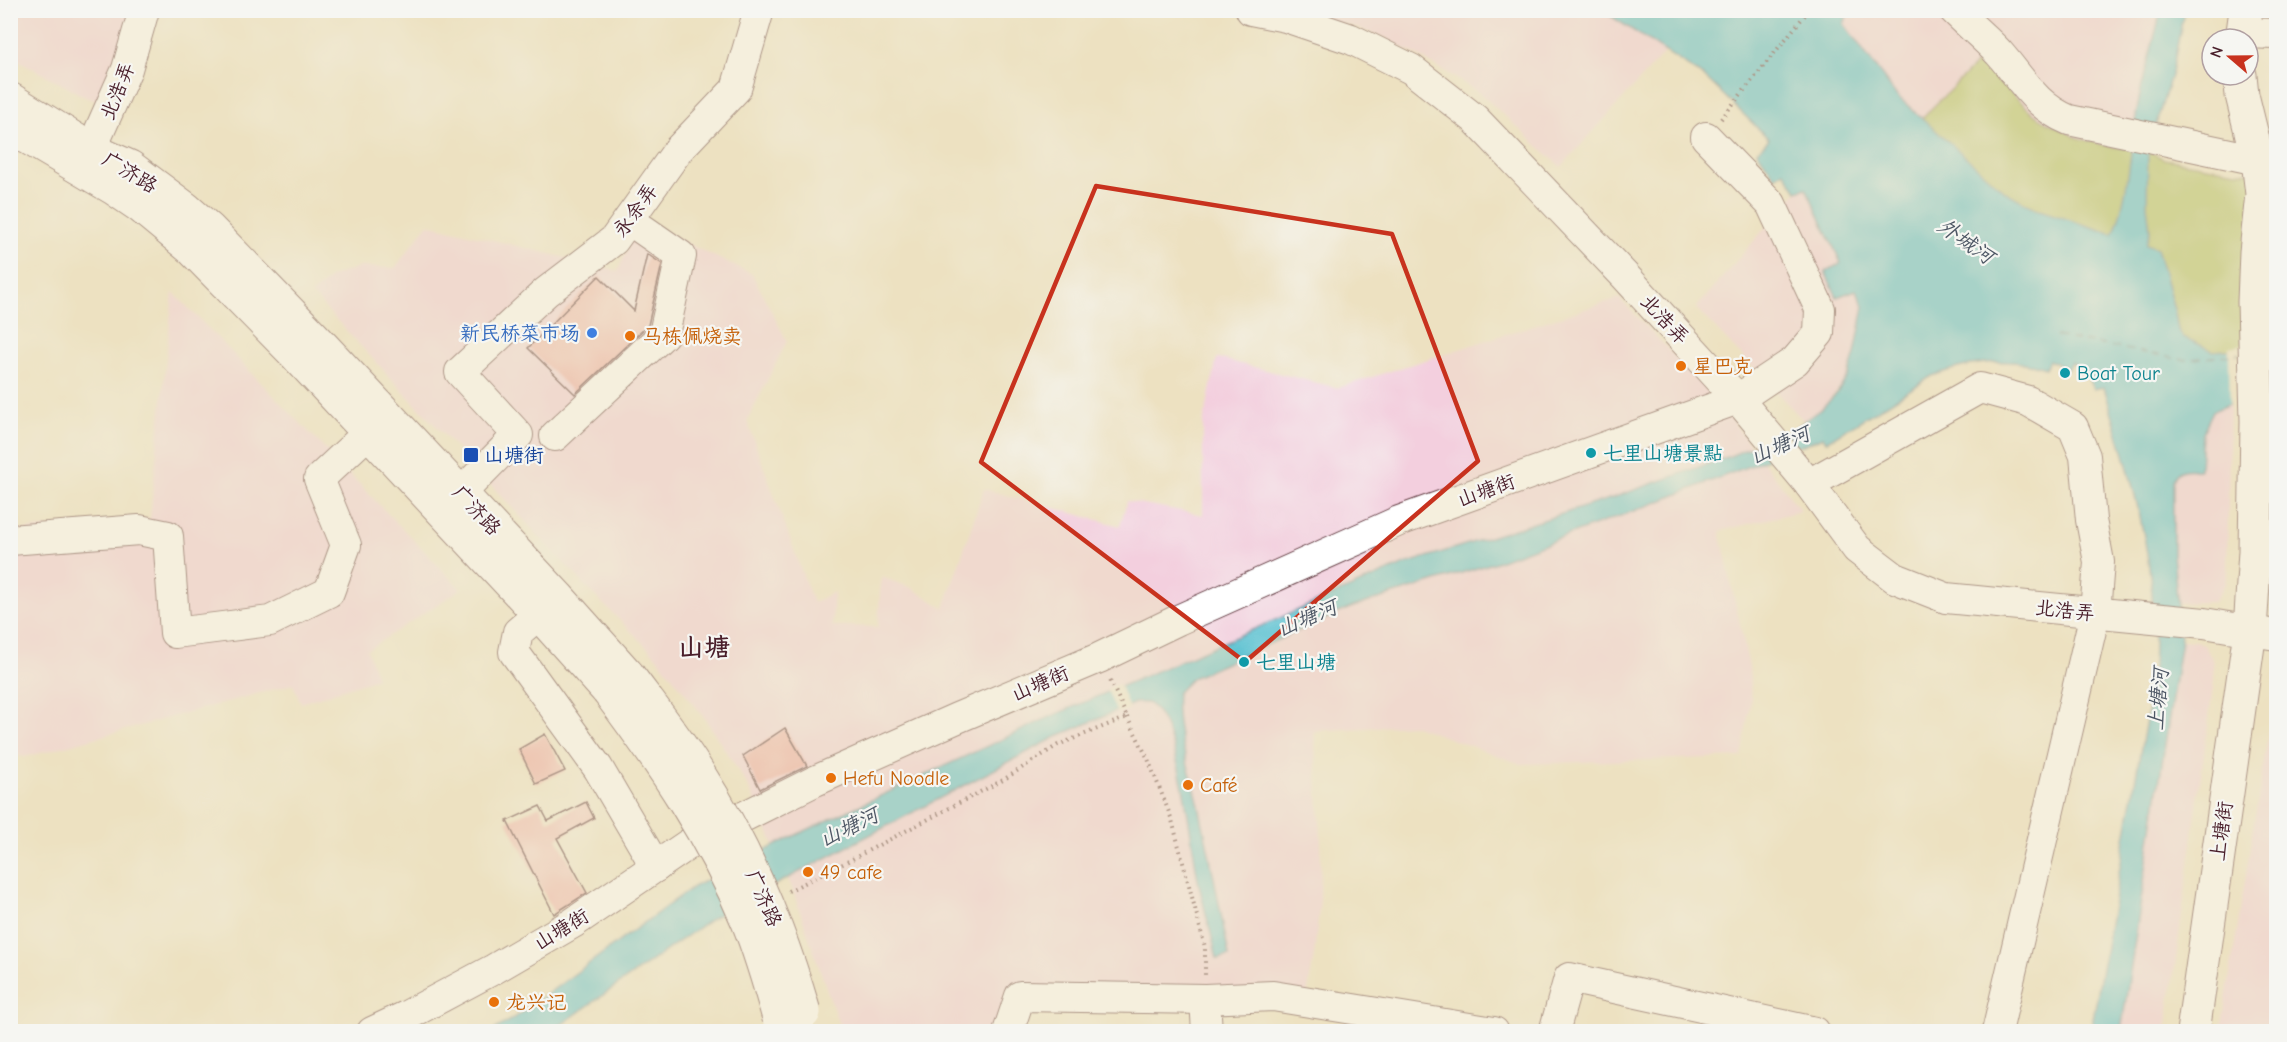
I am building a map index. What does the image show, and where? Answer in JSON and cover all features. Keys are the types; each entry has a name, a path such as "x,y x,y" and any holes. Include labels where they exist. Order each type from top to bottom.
{"main road":[{"name":"上塘街","path":"2193,1032 2263,633 2254,551 2257,421 2254,302 2262,194 2258,160 2241,87"},
{"name":"广济路","path":"10,99 87,159 192,249 539,614 618,683 698,772 744,852 780,934 793,1023"},
{"name":"广济路","path":"10,127 87,159 130,167 185,208 210,230 566,605 618,683"}],"street":[{"name":"北浩弄","path":"87,159 127,69 144,10"},
{"name":"永余弄","path":"461,493 518,435 460,372 546,292 614,240 679,149 736,88 759,10"},
{"name":"北浩弄","path":"1251,10 1286,17 1351,39 1411,69 1475,119 1625,276 1738,399 1857,549 1895,578 1947,598 2204,623 2263,633"},
{"path":"1954,10 1998,52 2039,103 2054,114 2069,120 2120,132 2258,160"},
{"path":"2260,30 2277,34"},
{"name":"山塘街","path":"372,1032 406,1016 573,924 690,844 815,782 957,717 1099,658 1399,521 1738,399 1795,361 1819,333 1820,309 1771,204 1714,128"},
{"path":"555,436 664,334 681,256 628,220"},
{"path":"1801,476 1980,388 2028,401 2073,427 2085,456 2091,520 2109,614 1997,1032"},
{"path":"10,540 139,530 168,536 175,633 270,621 329,592 345,545 319,479 368,433"},
{"path":"539,614 518,632 514,652 598,768 656,867"},
{"path":"1554,1032 1569,978 1815,1032"},
{"path":"1008,1032 1020,996 1205,999 1273,996 1494,1032"},
{"path":"1205,999 1207,1032"}],"path":[{"path":"1714,128 1809,10"},
{"path":"1113,686 1148,759 1172,820 1205,947 1205,999"},
{"path":"783,894 1003,780 1058,745 1127,717"}],"highlighted area":[{"path":"1096,186 1392,234 1478,461 1245,662 981,462"}],"shaded area":[{"path":"10,11 154,11 99,100 87,98 11,56"},
{"path":"1291,11 1603,11 1666,51 1561,167 1482,95 1445,71 1383,37 1348,25"},
{"path":"1841,11 2161,11 2144,76 2131,150 2075,137 2035,115 1978,63 1921,119 1896,95 1879,74 1844,24 1846,16"},
{"path":"1805,187 1841,263 1837,297 1856,290 1864,306 1855,354 1844,383 1822,408 1804,421 1696,308 1797,191"},
{"name":"七里山塘","path":"639,221 752,274 787,341 747,421 813,603 834,592 832,626 878,627 881,577 912,588 944,608 984,489 1120,526 1127,501 1203,515 1203,424 1217,358 1338,388 1619,298 1714,397 1801,511 1720,531 1749,667 1751,699 1741,757 1521,764 1412,725 1314,731 1321,837 1320,901 1306,1001 1020,996 1008,1031 841,1031 792,888 775,847 748,786 704,717 655,655 597,598 312,294 331,277 359,267 395,268 428,224 618,271"},
{"path":"173,292 461,589 367,650 377,678 301,703 293,684 25,757 11,754 11,531 150,519"},
{"path":"2230,403 2225,584 2214,602 2177,603 2173,554 2173,481 2175,473 2179,470 2200,469 2202,434 2213,411"},
{"path":"2181,640 2197,641 2205,646 2213,661 2214,680 2166,1031 2121,1032"},
{"path":"2276,705 2276,1031 2221,1031 2269,730"}],"green space":[{"path":"1978,62 2035,115 2075,137 2107,146 2148,151 2164,159 2237,171 2276,173 2276,342 2213,351 2183,337 2178,330 2157,248 2059,218 2021,201 2004,191 1921,119"},
{"path":"2276,397 2276,598 2274,398"}],"water":[{"path":"1603,11 1841,11 1847,16 1844,24 1896,95 2004,191 2036,209 2113,234 2123,206 2139,97 2161,11 2184,11 2172,72 2148,151 2147,205 2150,230 2146,244 2157,248 2178,330 2183,337 2213,351 2276,342 2276,397 2236,401 2213,411 2202,434 2200,469 2180,471 2173,481 2173,554 2181,640 2121,1031 2091,1031 2150,697 2154,656 2154,616 2150,578 2137,502 2104,387 2093,389 2084,370 2071,362 2067,369 2049,360 2045,368 2017,362 1988,363 1932,376 1826,442 1823,437 1658,502 1493,563 1350,608 1192,678 1177,693 1178,720 1182,746 1197,797 1229,956 1217,959 1199,885 1177,759 1170,736 1161,718 1150,704 1135,703 1060,735 714,917 552,1031 491,1032 520,1014 693,887 794,836 1052,716 1405,564 1612,498 1730,456 1792,430 1822,408 1838,392 1849,373 1864,306 1856,290 1837,297 1825,272 1841,263 1806,188 1797,191 1784,171 1775,177 1757,151 1769,139 1706,78"}],"pier":[{"path":"2274,340 2274,401 2236,404 2230,407 2229,347"},
{"path":"1119,684 1129,709 1117,713 1107,689"}],"building":[{"name":"新民桥菜市场","path":"647,254 662,264 648,325 575,394 528,348 599,276 634,311"},
{"path":"785,728 807,766 760,789 743,756"},
{"path":"545,734 565,771 536,784 519,749"},
{"path":"586,802 594,818 557,838 587,893 554,914 507,821 540,806 548,821"}],"ferry route":[{"path":"2056,336 2184,360 2240,354"}],"place":[{"name":"新民桥菜市场","path":"592,333"},
{"name":"马栋佩烧卖","path":"630,336"},
{"name":"星巴克","path":"1681,366"},
{"name":"Boat Tour","path":"2065,373"},
{"name":"七里山塘景點","path":"1591,453"},
{"name":"山塘街","path":"471,455"},
{"name":"七里山塘","path":"1244,662"},
{"name":"Hefu Noodle","path":"831,778"},
{"name":"Café","path":"1188,785"},
{"name":"49 cafe","path":"808,872"},
{"name":"龙兴记","path":"494,1002"}],"district":[{"name":"山塘","path":"704,647"}],"water label":[{"name":"外城河","path":"1966,241"},
{"name":"山塘河","path":"1780,445"},
{"name":"山塘河","path":"1307,618"},
{"name":"上塘河","path":"2158,699"},
{"name":"山塘河","path":"849,827"}]}
